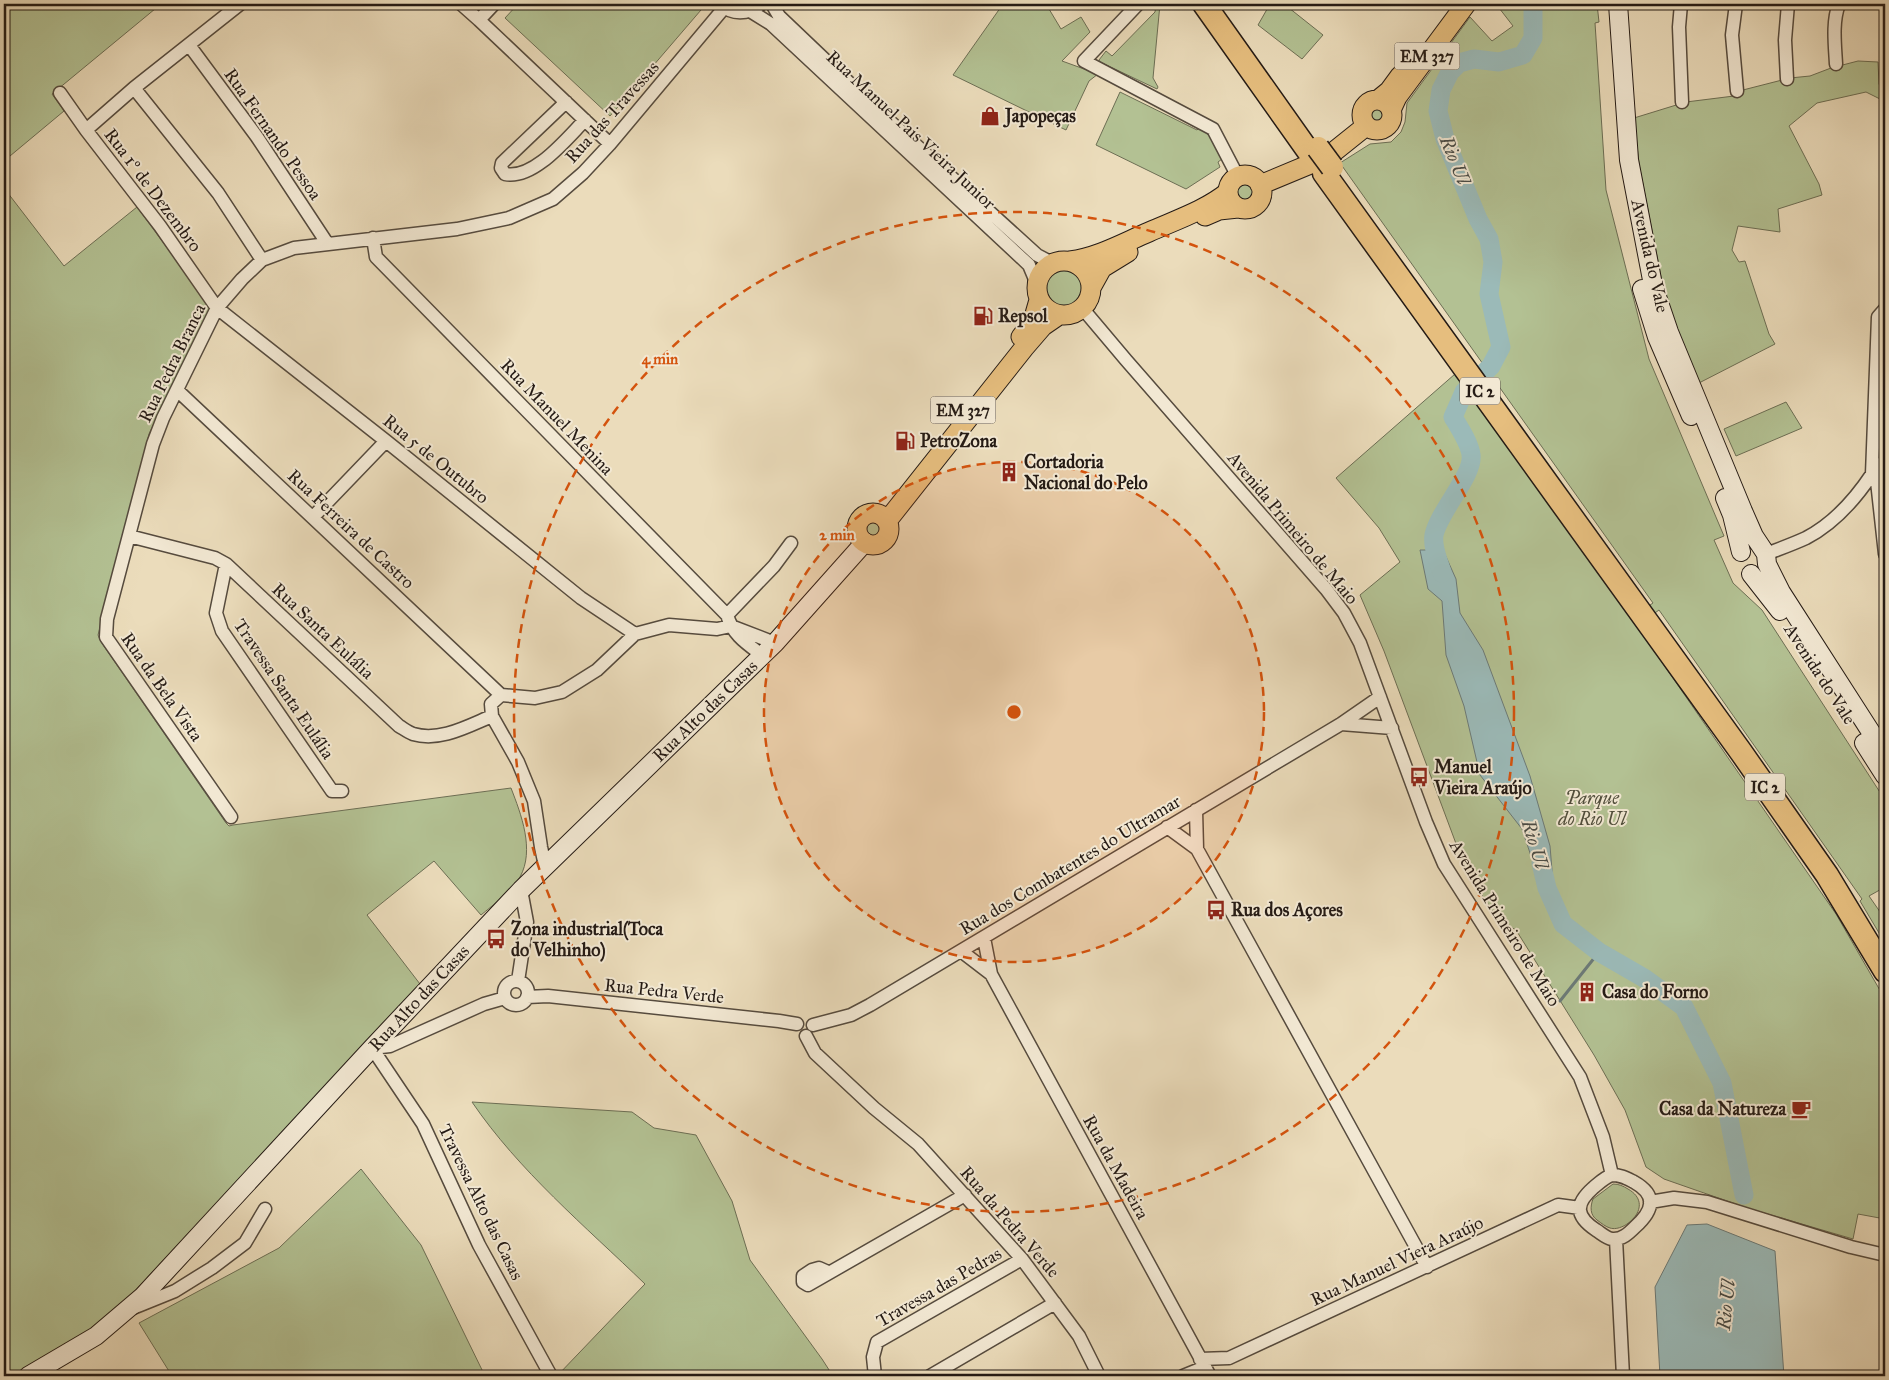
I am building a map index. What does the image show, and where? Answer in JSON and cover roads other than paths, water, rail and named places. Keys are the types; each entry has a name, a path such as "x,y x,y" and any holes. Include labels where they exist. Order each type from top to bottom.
{"highway":[{"name":"IC 2","path":"1204,4 1315,152 1834,871 1885,956"},
{"name":"IC 2","path":"1213,4 1315,152"},
{"name":"IC 2","path":"1328,170 1827,875 1885,971"}],"main road":[{"name":"EM 327","path":"1260,185 1331,154 1366,126 1374,130 1387,127 1392,119 1385,105 1389,91 1456,4"},
{"name":"EM 327","path":"1385,105 1397,97 1466,4"},
{"name":"Avenida do Vale","path":"1606,4 1617,162 1641,288 1657,337 1732,515 1741,552 1739,557 1740,565 1745,572 1751,574 1775,604 1885,776"},
{"name":"Avenida do Vale","path":"1618,4 1629,160 1653,285 1669,332 1739,502 1788,605 1885,754"},
{"path":"1083,309 1091,294 1092,286 1102,268 1119,256 1219,210 1235,192 1243,176 1253,178 1260,185 1262,195 1257,204 1248,209 1235,192"},
{"path":"1061,262 1089,258 1235,192"},
{"path":"1061,262 1079,264 1086,270 1092,286"},
{"name":"EM 327","path":"883,517 888,505 1032,322 1044,269 1061,262"},
{"path":"1038,292 1044,307 1059,315"},
{"name":"EM 327","path":"883,517 1043,326 1059,315 1076,313 1083,309"},
{"name":"EM 327","path":"865,542 858,534 857,529 860,520 868,514 883,517"},
{"name":"Rua Alto das Casas","path":"28,1376 90,1340 129,1309 157,1282 372,1048 521,890 769,649 865,542"},
{"path":"1741,552 1750,546 1755,546 1765,555 1760,572 1751,574"}],"street":[{"path":"86,130 134,88 240,4"},
{"path":"460,4 610,144"},
{"path":"479,20 494,4"},
{"path":"750,11 761,4"},
{"name":"Rua Manuel Pais Vieira Junior","path":"772,4 779,16 884,116 1037,256 1061,262"},
{"path":"1138,4 1084,61 1213,129 1235,192"},
{"path":"1681,4 1679,27 1682,102"},
{"path":"1736,4 1732,35 1737,91"},
{"path":"1787,78 1785,40 1788,4"},
{"path":"1836,64 1836,10 1839,4"},
{"name":"Rua das Travessas","path":"509,218 553,199 583,173 610,144 722,6 739,13 750,11"},
{"name":"Rua Manuel Pais Vieira Junior","path":"750,11 771,24 1029,265 1038,292"},
{"name":"Rua Fernando Pessoa","path":"189,45 256,137 327,243"},
{"path":"134,88 218,192 262,260"},
{"name":"Rua 1º de Dezembro","path":"60,93 160,226 218,308"},
{"path":"566,102 502,163 501,168 506,174 512,176 521,173 549,157 585,120"},
{"name":"Rua Pedra Branca","path":"129,536 163,418 218,308 242,279 262,260 294,248 457,229 509,218"},
{"name":"Rua Manuel Menina","path":"373,238 376,257 729,621"},
{"name":"Rua 5 de Outubro","path":"218,308 581,598 635,634"},
{"path":"1765,555 1807,538 1825,525 1859,493 1872,474 1878,317 1885,308"},
{"name":"Avenida Primeiro de Maio","path":"1083,309 1326,589 1344,613 1360,643 1426,822 1444,864 1580,1077 1603,1137 1612,1175"},
{"name":"Rua Ferreira de Castro","path":"177,390 500,695"},
{"path":"313,517 386,441"},
{"path":"1874,459 1877,467 1885,554"},
{"name":"Rua Santa Eulália","path":"129,536 215,558 226,564 399,726 413,734 430,736 453,733 492,716"},
{"name":"Rua da Bela Vista","path":"129,536 107,619 106,637 231,817"},
{"path":"545,866 534,801 518,762 492,716 491,704 500,695 535,698 562,692 597,670 635,634 669,625 717,629 729,621 791,543"},
{"name":"Travessa Santa Eulália","path":"226,564 216,613 222,631 332,791 342,791"},
{"path":"729,621 769,649"},
{"name":"Rua dos Combatentes do Ultramar","path":"809,1031 851,1015 984,938 1341,724 1380,696"},
{"path":"1341,724 1392,728"},
{"path":"1196,810 1197,850"},
{"path":"1167,828 1197,850 1427,1267"},
{"path":"518,981 527,922 521,890"},
{"name":"Rua da Madeira","path":"984,938 991,974 1207,1369"},
{"name":"Rua da Madeira","path":"961,951 991,974"},
{"path":"518,981 527,989 527,997 518,1005 510,1004 505,998 504,991 508,984 518,981"},
{"name":"Rua Pedra Verde","path":"527,997 548,996 797,1024 806,1019 812,1022 809,1031"},
{"path":"372,1048 390,1046 484,1004 505,998"},
{"name":"Rua da Pedra Verde","path":"809,1031 815,1053 874,1108 918,1144 1022,1259 1079,1336 1099,1376"},
{"name":"Travessa Alto das Casas","path":"372,1048 423,1124 479,1245 551,1376"},
{"path":"1612,1175 1624,1176 1645,1188 1650,1202 1646,1217 1625,1236 1616,1239 1606,1237 1585,1222 1580,1208 1584,1196 1612,1175"},
{"path":"828,1272 965,1195"},
{"path":"1650,1202 1674,1198 1707,1202 1851,1247 1885,1255"},
{"name":"Rua Manuel Viera Araújo","path":"1207,1369 1558,1205 1580,1208"},
{"path":"129,1309 175,1291 212,1268 245,1243 265,1209"},
{"path":"1616,1239 1623,1376"},
{"name":"Travessa das Pedras","path":"875,1376 873,1357 877,1342 1022,1259"},
{"path":"930,1376 1055,1302"},
{"name":"Rua Manuel Viera Araújo","path":"1207,1369 1229,1358"},
{"path":"1183,1376 1207,1369"}],"water":[{"path":"1420,550 1443,550 1456,579 1460,613 1483,650 1530,776 1550,846 1553,882 1547,888 1537,874 1522,829 1480,775 1464,706 1446,655 1442,601 1428,589"},
{"path":"1707,1224 1775,1251 1784,1376 1660,1376 1655,1287 1687,1225"}],"waterway":[{"name":"Rio Ul","path":"1485,372 1491,366 1501,347 1489,294 1493,262 1489,239 1478,219 1445,139 1438,111 1441,90 1450,72 1459,63 1474,59 1499,62 1523,55 1533,38 1533,4"},
{"name":"Rio Ul","path":"1442,573 1435,550 1434,535 1437,525 1462,483 1470,463 1469,446 1453,417 1464,392 1469,387"},
{"name":"Rio Ul","path":"1541,863 1547,888 1563,924 1599,952 1644,978 1684,1007 1722,1083 1744,1195"},
{"path":"1560,1001 1599,952"}],"place":[{"name":"Japopeças","path":"990,116"},
{"name":"Repsol","path":"983,316"},
{"name":"PetroZona","path":"905,441"},
{"name":"Cortadoria Nacional do Pelo","path":"1009,472"},
{"name":"Manuel Vieira Araújo","path":"1419,777"},
{"name":"Rua dos Açores","path":"1216,910"},
{"name":"Zona industrial(Toca do Velhinho)","path":"496,939"},
{"name":"Casa do Forno","path":"1587,992"},
{"name":"Casa da Natureza","path":"1801,1109"}],"park label":[{"name":"Parque do Rio Ul","path":"1592,808"}]}
